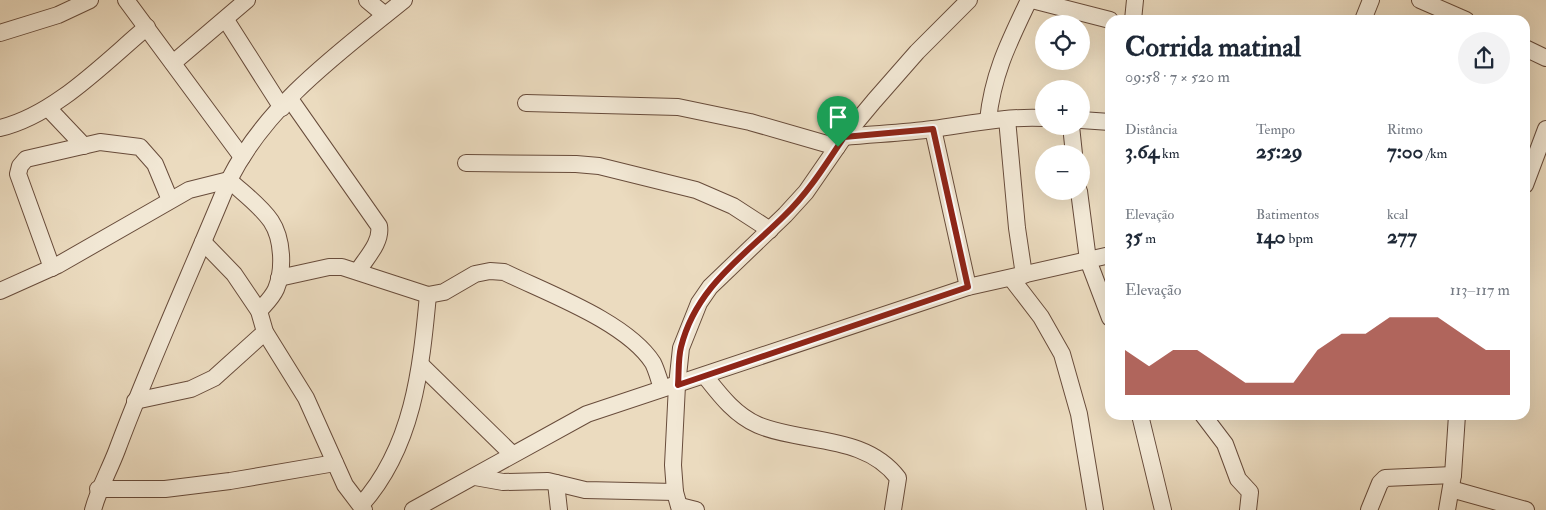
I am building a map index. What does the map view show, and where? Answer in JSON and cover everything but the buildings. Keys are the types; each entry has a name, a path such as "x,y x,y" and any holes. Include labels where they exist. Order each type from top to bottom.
{"street":[{"path":"0,33 58,15 90,0"},
{"path":"126,0 242,157"},
{"path":"367,0 385,15"},
{"path":"93,510 98,489 117,451 135,401 229,180 242,157 257,135 310,78 404,0"},
{"path":"988,120 995,77 1003,53 1030,0 1105,19"},
{"path":"1134,15 1135,0"},
{"path":"1365,15 1370,0"},
{"path":"1420,0 1454,15"},
{"path":"678,503 670,386 681,348 699,303 716,281 770,230 806,192 841,142 898,73 961,2"},
{"path":"173,63 234,8 286,103 379,226 380,234 377,241 358,271"},
{"path":"0,128 24,122 48,108 147,27"},
{"path":"1530,50 1546,58"},
{"path":"526,103 678,107 841,142 988,120 1035,118"},
{"path":"48,108 84,146"},
{"path":"1007,119 1017,228 1018,276 1062,354 1078,414 1096,510"},
{"path":"1090,121 1105,122"},
{"path":"933,129 968,287"},
{"path":"1530,172 1546,130"},
{"path":"52,268 18,174 20,166 26,158 100,142 140,147 155,164 170,200"},
{"path":"466,163 576,164 618,170 696,190 733,206 770,230"},
{"path":"0,291 52,268 189,190 229,180"},
{"path":"229,180 272,222 277,234 280,253 279,278 271,298 259,311"},
{"path":"1080,200 1088,260 1105,305"},
{"path":"203,242 234,274 259,311 265,332 306,398 346,485 363,508 383,479 404,431 421,365 428,295"},
{"path":"413,510 476,477 512,454 587,414 968,287 1105,256"},
{"path":"279,278 329,267 358,271 428,295 444,292 475,274 490,271 504,272 591,314 616,329 647,356 670,386"},
{"path":"135,401 183,391 214,378 265,332"},
{"path":"421,365 512,454"},
{"path":"705,376 735,411 756,424 787,435 854,448 889,466 898,478 893,510"},
{"path":"1141,420 1163,510"},
{"path":"1207,420 1225,444 1238,479 1250,492 1248,510"},
{"path":"1447,510 1452,482 1457,420"},
{"path":"98,489 165,488 230,481 335,463"},
{"path":"476,477 503,482 534,480 556,483 585,490 678,503 696,510"},
{"path":"1369,510 1380,482 1385,478 1452,482 1526,510"},
{"path":"556,483 559,510"}],"route":[{"path":"933,129 968,287 678,385 681,348 699,303 710,287 733,263 785,216 806,192 838,147 844,137 933,129"}]}
